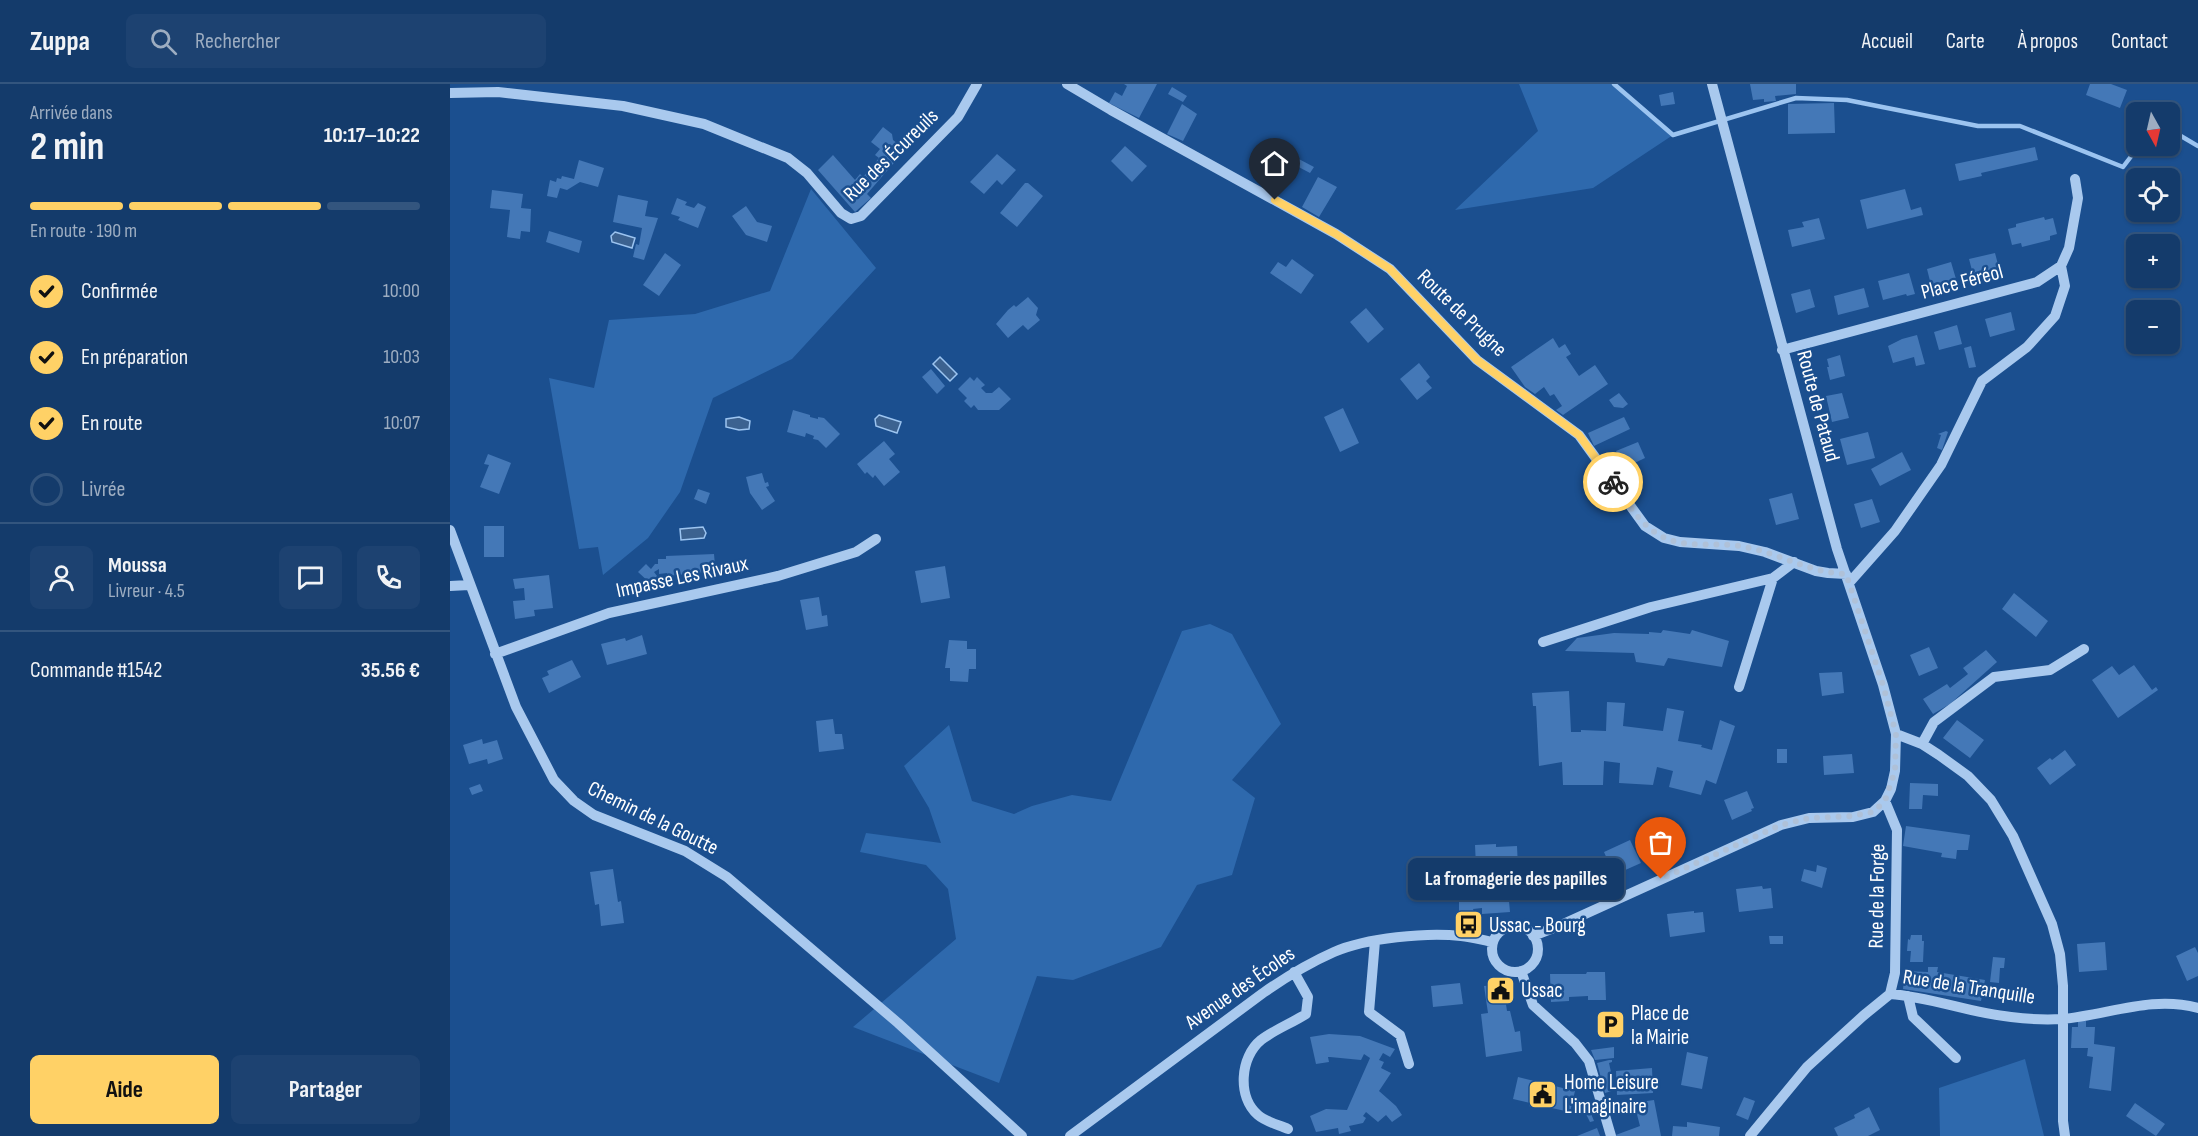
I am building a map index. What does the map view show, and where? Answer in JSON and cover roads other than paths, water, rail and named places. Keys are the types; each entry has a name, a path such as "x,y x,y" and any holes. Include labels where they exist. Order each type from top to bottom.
{"street":[{"name":"Rue des Écureuils","path":"450,93 498,92 623,106 704,124 788,158 807,172 841,213 851,219 861,216 958,117 977,84"},
{"name":"Route de Prugne","path":"1067,84 1336,234 1390,269 1477,360 1579,435 1645,526 1664,538 1680,542 1739,546 1847,578"},
{"name":"Route de Pataud","path":"1712,84 1837,549 1883,685 1896,734 1895,771 1885,801"},
{"path":"1847,578 1895,531 1941,465 1982,381 2027,347 2055,316 2065,286 2061,266 2069,248 2078,198 2075,179"},
{"name":"Place Féréol","path":"1782,350 2037,282 2061,266"},
{"name":"Chemin de la Goutte","path":"450,531 516,708 554,780 574,801 594,815 685,851 727,877 898,1023 1022,1136"},
{"name":"Impasse Les Rivaux","path":"495,654 609,613 778,576 856,552 876,539"},
{"path":"1543,642 1651,607 1773,578 1794,562"},
{"path":"1739,687 1773,578"},
{"path":"450,586 469,585"},
{"path":"1922,744 1934,722 1994,677 2050,670 2084,649"},
{"path":"1896,734 1922,744 1968,776 1991,800 2013,836 2052,924 2060,954 2063,986 2062,1121 2065,1136"},
{"path":"1533,936 1781,825 1809,818 1853,816 1873,812 1885,801"},
{"name":"Rue de la Forge","path":"1885,801 1897,830 1895,973 1890,994"},
{"path":"1514,926 1522,927 1533,936 1536,942 1536,957 1527,968 1521,971 1507,971 1496,962 1493,956 1493,942 1501,931 1514,926"},
{"name":"Avenue des Écoles","path":"1070,1136 1294,972 1337,950 1375,941 1420,935 1451,935 1493,942"},
{"path":"1375,941 1369,1012 1400,1035 1409,1064"},
{"path":"1521,971 1533,1005 1575,1043 1589,1061 1611,1136"},
{"path":"1288,1129 1259,1116 1248,1102 1244,1074 1249,1053 1261,1040 1306,1014 1308,997 1294,972"},
{"name":"Rue de la Tranquille","path":"1750,1136 1807,1067 1890,994 2011,1017 2062,1019 2150,1004 2183,1004 2198,1008"},
{"path":"1908,996 1913,1017 1956,1058"}],"waterway":[{"path":"1614,84 1673,135 1796,98 1847,100 1978,126 2020,126 2123,167 2131,156"},
{"path":"2180,135 2198,146"}],"place":[{"name":"La fromagerie des papilles","path":"1661,879"},
{"name":"Ussac - Bourg","path":"1468,925"},
{"name":"Ussac","path":"1500,990"},
{"name":"Place de la Mairie","path":"1610,1025"},
{"name":"Home Leisure L'imaginaire","path":"1543,1094"}]}
